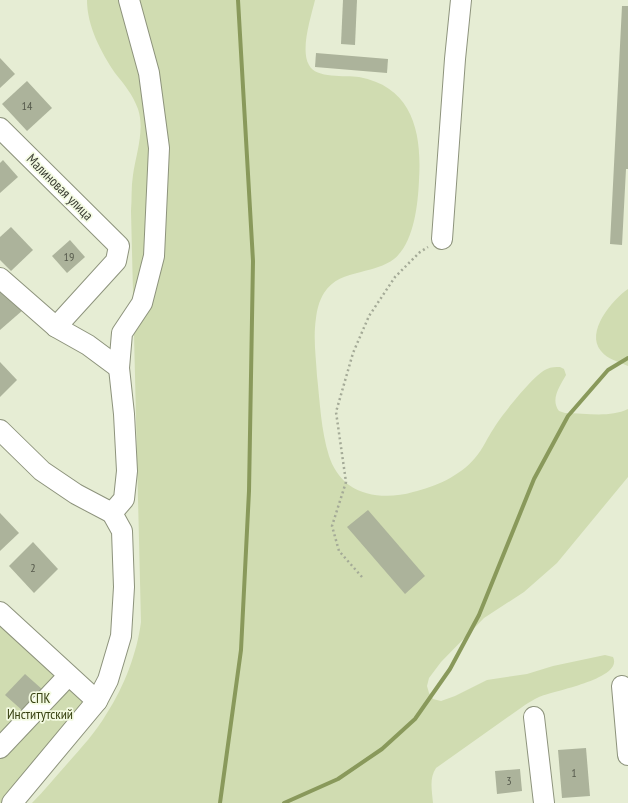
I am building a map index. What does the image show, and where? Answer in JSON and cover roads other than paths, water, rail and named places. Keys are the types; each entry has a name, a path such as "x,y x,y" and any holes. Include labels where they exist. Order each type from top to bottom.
{"street":[{"path":"112,514 124,499 127,471 124,414 119,368 122,333 142,303 154,256 159,148 149,73 128,0"},
{"path":"442,239 455,59 461,0"},
{"name":"Малиновая улица","path":"0,128 119,246 116,261 56,327"},
{"path":"0,278 56,327 88,345 119,368"},
{"path":"0,430 42,471 76,494 112,514 122,531 124,587 121,636 108,680 97,700 12,803"},
{"path":"0,613 68,676 97,700"},
{"path":"0,748 68,676"},
{"path":"622,686 628,755"},
{"path":"534,717 544,803"}],"waterway":[{"path":"220,803 241,650 249,491 253,261 238,0"},
{"path":"284,803 338,779 382,749 415,719 450,669 479,615 534,479 568,416 608,370 628,358"}],"park label":[{"name":"СПК Институтский","path":"40,706"}]}
